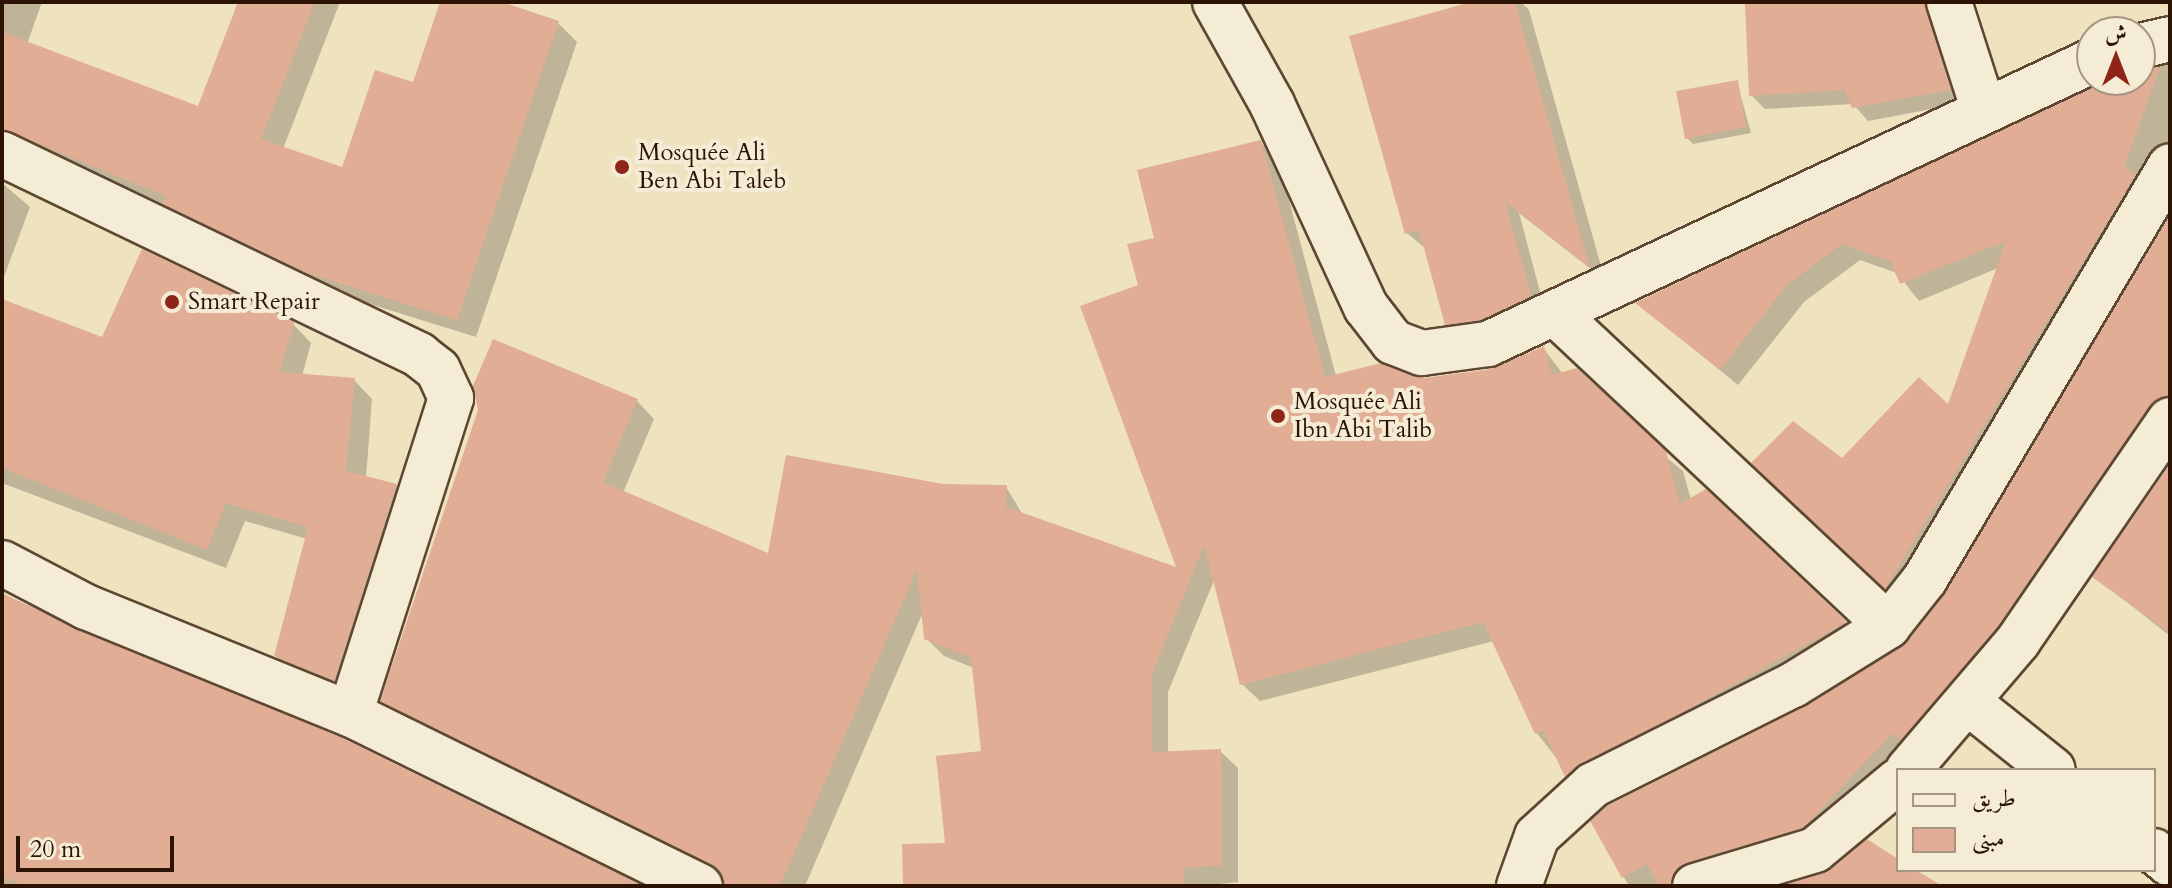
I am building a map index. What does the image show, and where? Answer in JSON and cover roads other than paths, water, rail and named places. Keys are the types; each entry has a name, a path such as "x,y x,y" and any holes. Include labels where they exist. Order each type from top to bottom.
{"street":[{"path":"1215,2 1272,104 1366,307 1393,342 1456,354 1555,313 2076,68"},
{"path":"1949,2 1984,111"},
{"path":"2,154 419,355 438,370 451,398 350,714"},
{"path":"1519,886 1537,836 1593,785 1793,685 1888,626 1925,579 2170,166"},
{"path":"1555,313 1888,626"},
{"path":"1910,768 1969,703 2170,420"},
{"path":"2,563 86,607 350,714 700,886"},
{"path":"1969,703 2050,768"},
{"path":"1695,886 1815,850 1896,783"}],"place":[{"name":"Mosquée Ali Ben Abi Taleb","path":"622,167"},
{"name":"Smart Repair","path":"172,302"},
{"name":"Mosquée Ali Ibn Abi Talib","path":"1278,416"}]}
